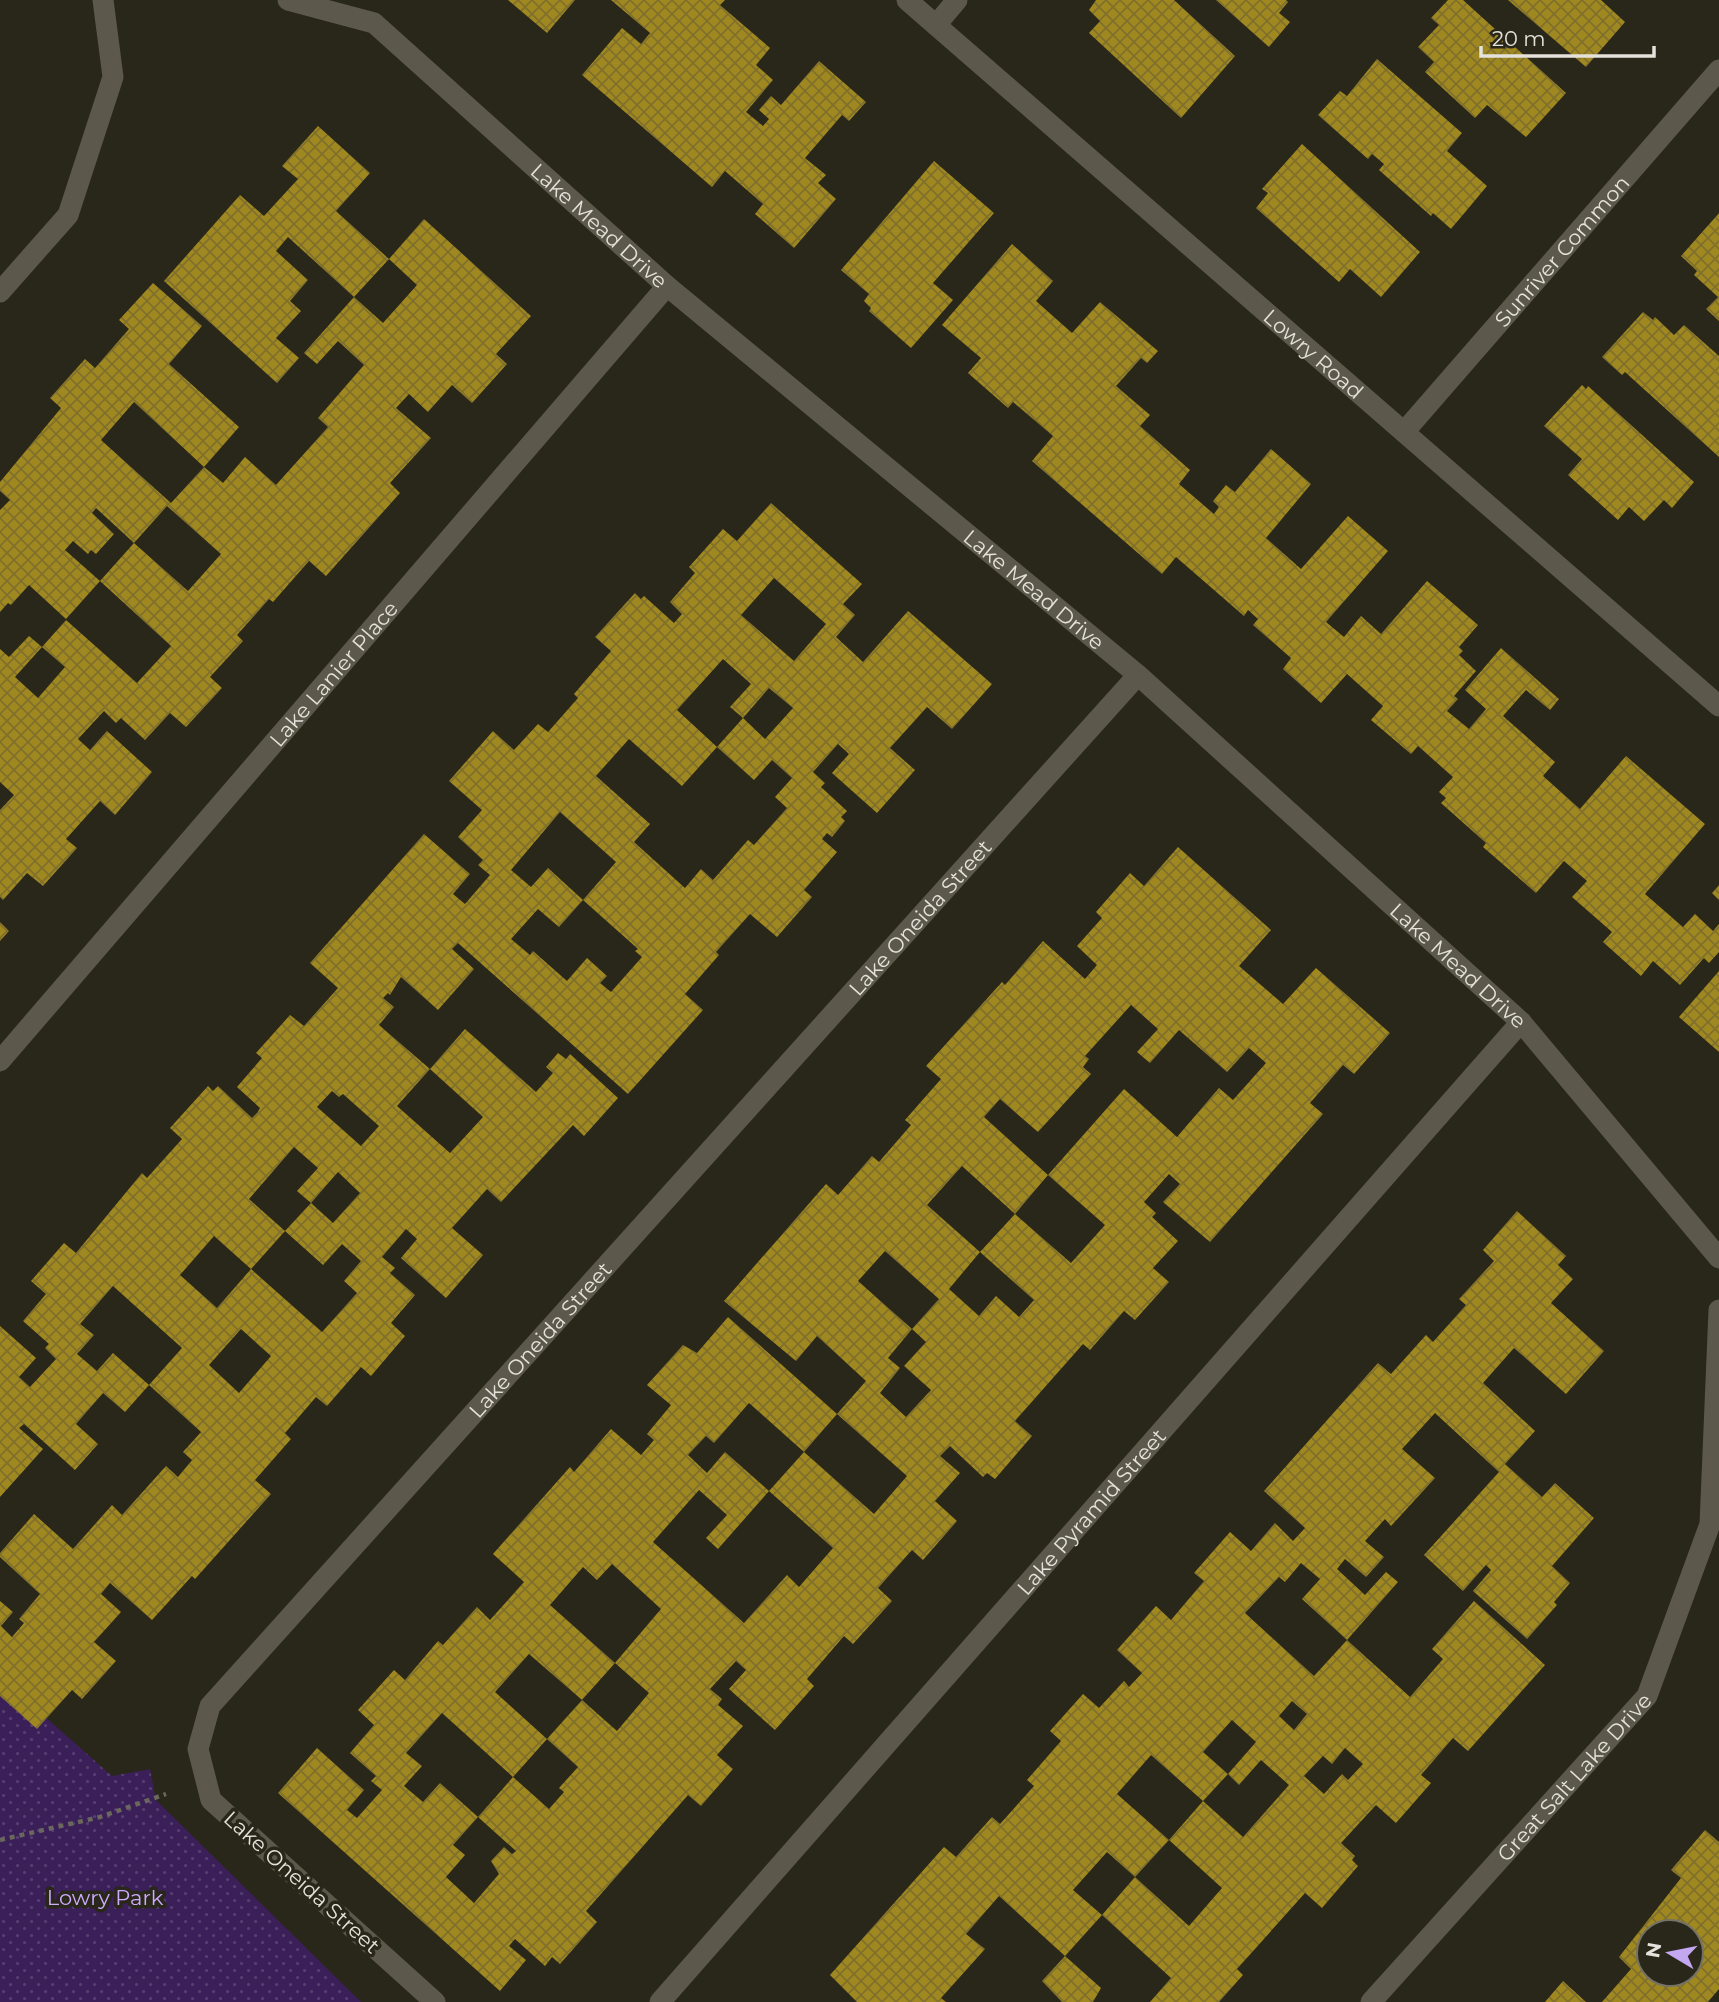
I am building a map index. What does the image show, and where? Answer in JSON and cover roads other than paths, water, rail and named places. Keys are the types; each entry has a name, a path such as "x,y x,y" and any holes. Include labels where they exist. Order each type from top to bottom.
{"street":[{"path":"0,292 68,215 113,77 103,0"},
{"name":"Lake Mead Drive","path":"288,0 374,23 667,286 1138,676 1521,1022 1719,1258"},
{"name":"Lowry Road","path":"907,0 1719,706"},
{"path":"936,25 957,0"},
{"name":"Sunriver Common","path":"1404,432 1719,70"},
{"name":"Lake Lanier Place","path":"0,1061 667,286"},
{"name":"Lake Oneida Street","path":"435,2002 211,1800 198,1749 210,1706 1138,676"},
{"name":"Lake Pyramid Street","path":"660,2002 1521,1022"},
{"path":"1714,1523 1719,1310"},
{"name":"Great Salt Lake Drive","path":"1371,2002 1647,1696 1714,1523"}],"park label":[{"name":"Lowry Park","path":"105,1897"}]}
